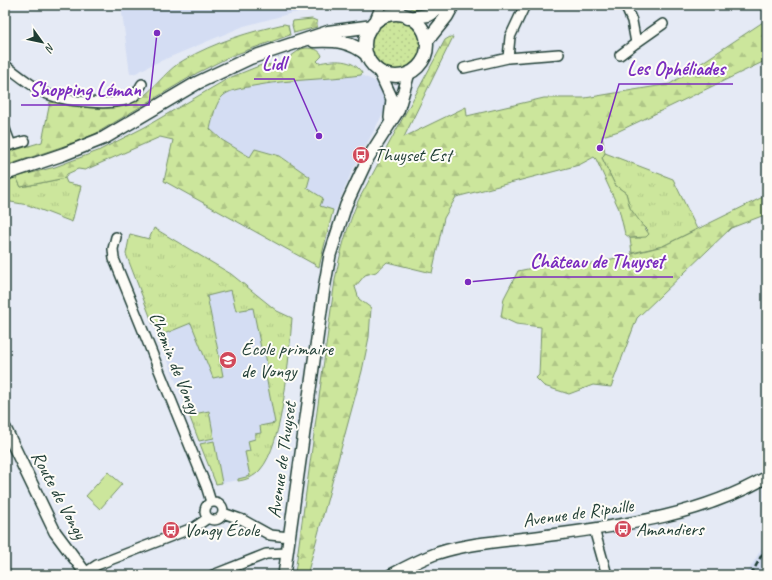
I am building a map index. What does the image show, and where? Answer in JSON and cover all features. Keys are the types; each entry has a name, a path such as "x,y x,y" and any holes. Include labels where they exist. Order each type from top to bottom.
{"main road":[{"path":"5,174 60,156 104,138 223,69 263,53 328,32 373,25 386,17 393,15 406,17 428,15 445,5"},
{"path":"426,42 449,13 453,5"},
{"path":"301,41 341,41 356,47 367,55 372,64 380,71 394,76 409,73 417,68 422,60 426,51 426,42 420,27 406,17"},
{"path":"367,55 366,40 373,25"}],"street":[{"path":"373,25 381,5"},
{"path":"396,5 406,17"},
{"path":"508,58 510,36 525,5"},
{"path":"625,5 632,21 636,43"},
{"path":"620,56 663,24"},
{"path":"464,68 508,58 559,54"},
{"path":"5,65 43,92 72,100 98,102 119,101 132,97 142,84"},
{"name":"Avenue de Thuyset","path":"380,71 392,99 392,108 388,124"},
{"name":"Avenue de Thuyset","path":"284,575 330,255 340,222 353,189 388,124 400,107 409,73"},
{"path":"5,129 11,145 25,141"},
{"name":"Chemin de Vongy","path":"116,237 113,249 114,259 206,486 211,502"},
{"name":"Route de Vongy","path":"5,428 55,532 86,574"},
{"name":"Avenue de Ripaille","path":"391,575 425,558 453,549 642,522 697,508 737,493 767,476"},
{"path":"208,518 205,509 211,502 220,504 223,513"},
{"path":"223,513 243,520 270,536 290,537"},
{"path":"86,574 97,565 195,527 208,518 217,520 223,513"},
{"path":"594,529 607,575"},
{"path":"213,575 266,554 288,553"}],"shaded area":[{"path":"121,5 352,5 292,13 244,26 151,65 136,73 130,74"},
{"path":"361,75 379,83 385,98 385,110 352,171 335,211 320,206 323,198 307,188 310,177 281,156 256,149 250,157 222,140 210,129 218,102 224,95 235,89 288,80"},
{"name":"École primaire de Vongy","path":"231,274 277,311 292,318 283,402 270,453 261,470 250,478 216,484 151,318 210,294 231,290"},
{"path":"767,539 767,560 758,575 746,575"}],"green space":[{"path":"403,5 434,5 417,11"},
{"path":"767,15 767,60 619,131 602,136 605,153 602,158 615,185 626,193 630,208 649,234 646,237 630,238 625,234 619,209 594,157 579,165 456,197 444,218 432,273 387,262 376,272 365,275 355,287 359,299 371,308 369,337 362,371 307,575 298,575 295,573 335,280 344,240 358,201 445,40 453,37 404,137 466,107 467,116 544,98 585,98 670,84 763,22"},
{"path":"312,19 317,21 317,27 294,33 292,25 293,21"},
{"path":"391,20 401,20 414,27 421,40 421,50 414,63 401,70 391,70 382,66 375,59 371,50 371,40 375,31 382,24"},
{"path":"284,24 288,25 290,35 231,56 197,73 95,134 5,166 5,153 42,142 50,102 86,108 112,108 124,106 135,102 145,95 173,68 184,60 232,38"},
{"path":"306,48 318,50 320,52 322,56 317,61 319,63 330,61 348,62 358,68 362,73 361,75 347,77 267,84 231,91 224,95 218,102 210,129 222,140 250,157 255,149 280,156 310,177 307,188 323,198 320,206 333,210 319,267 164,181 173,140 160,137 85,170 78,169 67,174 65,178 21,187 16,177 55,167 98,151 145,127 229,78 264,64 272,65 284,61 301,49"},
{"path":"605,153 673,179 697,229 663,246 632,253 630,238 641,238 648,230 634,216 626,193 615,185 602,158"},
{"path":"16,177 21,187 65,178 67,183 81,186 72,222 28,205 5,201 5,181"},
{"path":"767,195 767,214 731,228 637,318 611,387 593,385 569,394 544,386 536,378 539,375 541,327 516,324 501,317 504,298 518,271 537,267 592,264 663,246"},
{"path":"154,228 231,274 277,311 292,318 284,398 275,440 268,457 260,470 255,475 247,479 238,481 238,479 250,476 245,452 250,451 248,441 255,439 255,434 261,433 260,426 275,423 266,376 269,375 265,353 262,353 253,308 236,311 231,290 207,296 223,376 213,378 191,323 164,334 159,322 153,324 126,254 130,234 149,239"},
{"path":"209,411 214,438 199,441 189,415"},
{"path":"214,441 222,483 216,484 200,444"},
{"path":"108,472 122,484 100,509 86,496"}],"railway":[{"path":"751,575 767,545"}],"place":[{"name":"Shopping Léman","path":"157,33"},
{"name":"Lidl","path":"319,136"},
{"name":"Les Ophéliades","path":"600,148"},
{"name":"Thuyset Est","path":"361,155"},
{"name":"Château de Thuyset","path":"468,282"},
{"name":"École primaire de Vongy","path":"228,360"},
{"name":"Amandiers","path":"623,529"},
{"name":"Vongy École","path":"171,530"}]}
